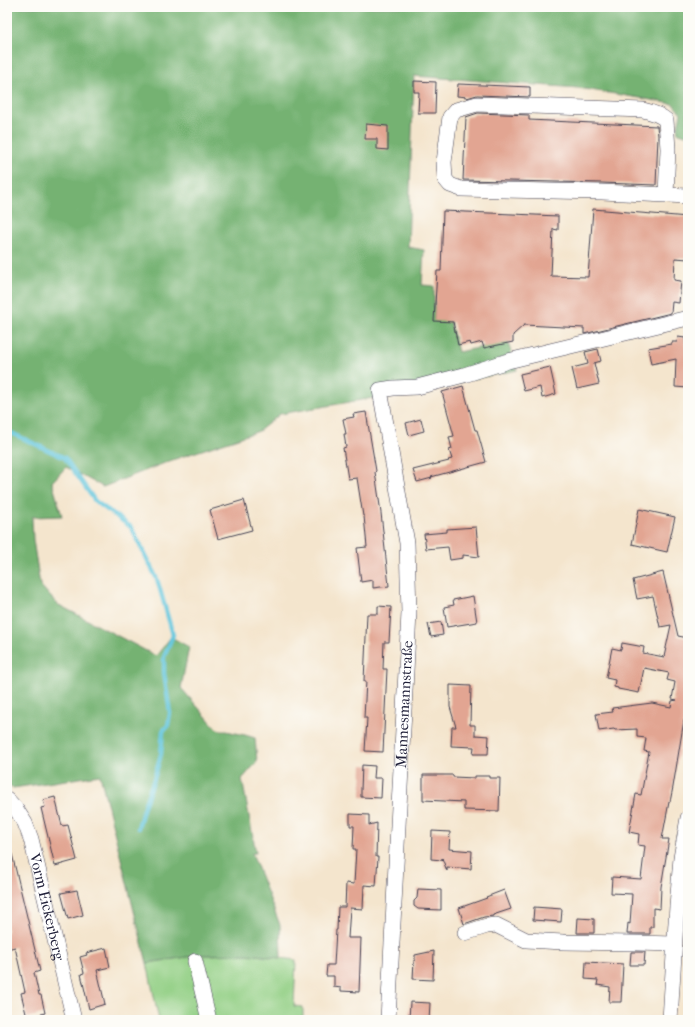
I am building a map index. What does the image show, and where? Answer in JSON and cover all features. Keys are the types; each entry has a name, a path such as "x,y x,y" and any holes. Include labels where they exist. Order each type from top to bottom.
{"street":[{"path":"666,195 668,149 666,120 661,115 643,110 477,104 456,110 450,117 444,162 445,179 450,185 461,189 602,192 666,195 688,196"},
{"name":"Mannesmannstraße","path":"388,1020 409,613 407,543 380,390 417,387 464,375 508,361 688,318"},
{"name":"Vorm Eickerberg","path":"7,799 25,823 31,838 74,1020"},
{"path":"670,1020 681,858 688,818"},
{"path":"465,933 487,926 496,926 526,940 674,944"},
{"path":"195,961 209,1020"}],"green space":[{"path":"7,7 688,7 688,136 677,132 681,113 673,104 578,88 414,76 408,247 424,250 422,285 434,286 434,320 450,321 458,352 508,342 517,370 414,391 280,414 259,431 175,459 103,487 66,467 52,482 62,516 32,517 33,540 40,585 57,604 156,656 171,637 189,647 181,688 217,729 255,738 257,762 242,779 256,853 252,853 280,925 281,958 247,954 200,955 147,963 100,775 13,788 7,785"},
{"path":"247,954 296,960 294,1006 303,1007 303,1020 159,1020 147,963 200,955"}],"building":[{"path":"414,81 436,82 435,113 418,113 419,92 414,92"},
{"path":"458,84 530,87 530,97 477,95 467,98 457,96"},
{"path":"478,113 529,115 529,120 657,126 656,185 463,180 466,117"},
{"path":"366,124 388,126 388,150 377,149 377,139 365,139"},
{"path":"593,209 688,217 688,259 675,258 674,280 681,281 679,303 672,302 671,313 584,334 584,328 524,325 513,335 513,342 484,348 482,342 471,345 470,342 458,345 453,322 434,321 437,271 441,271 443,211 558,216 558,230 553,229 551,276 588,277"},
{"path":"678,337 685,338 688,366 688,388 675,387 676,359 651,364 648,348 672,344 672,342 677,342"},
{"path":"598,349 601,361 594,363 599,384 577,389 572,368 588,364 585,352"},
{"path":"550,367 556,394 542,398 540,387 524,391 520,374"},
{"path":"463,386 475,430 477,430 486,462 417,482 413,470 452,459 449,450 452,449 449,437 454,436 442,392"},
{"path":"366,412 376,471 389,586 373,588 373,580 361,582 357,548 367,547 364,516 357,478 348,479 343,448 346,447 344,434 346,434 343,419 354,417 353,414"},
{"path":"421,419 424,431 409,435 406,423"},
{"path":"244,500 252,530 218,539 210,510"},
{"path":"639,509 675,517 667,552 632,544"},
{"path":"476,527 479,557 463,555 463,558 450,560 448,547 426,549 424,534 447,532 447,529"},
{"path":"663,572 678,636 688,638 688,708 686,720 684,720 673,787 662,839 669,839 661,887 660,909 653,908 653,927 650,927 650,934 627,934 628,923 630,924 632,894 611,893 612,877 641,879 645,846 638,845 639,834 629,832 636,794 641,795 649,752 644,751 646,738 637,737 637,729 614,729 599,731 596,714 613,712 612,708 652,703 671,707 672,701 677,700 672,699 675,682 667,680 669,673 644,668 639,693 618,689 614,687 615,680 606,678 612,648 621,650 622,643 644,647 643,653 664,657 671,625 660,627 653,596 637,599 633,580"},
{"path":"473,596 477,622 447,627 444,607 454,605 453,600"},
{"path":"378,606 391,607 389,642 384,642 383,669 387,669 383,752 365,751 367,718 364,718 366,681 364,681 367,614 378,614"},
{"path":"441,622 443,635 431,637 428,624"},
{"path":"450,685 471,686 470,725 475,725 475,735 489,736 488,754 473,754 474,747 451,746 452,727 456,727 450,707"},
{"path":"362,765 375,766 374,778 382,778 381,798 361,797"},
{"path":"423,775 453,775 453,777 475,778 475,776 489,776 489,778 500,778 499,811 464,810 464,802 423,800"},
{"path":"55,797 62,826 68,825 77,860 55,866 41,808 45,807 43,800"},
{"path":"350,814 369,815 369,825 377,823 376,857 378,857 376,886 364,885 363,909 350,908 348,938 361,938 359,992 341,991 341,988 334,987 334,976 326,976 327,965 334,965 338,907 345,907 346,883 354,884 356,849 353,849 354,826 350,826"},
{"path":"432,831 450,832 449,849 472,851 471,869 447,867 447,871 442,858 442,860 431,859"},
{"path":"7,854 12,854 40,971 34,973 45,1013 27,1018 21,993 25,992 15,947 7,949"},
{"path":"418,889 441,890 441,910 418,909 414,906"},
{"path":"77,890 83,915 68,919 61,893"},
{"path":"504,890 511,909 464,924 459,908"},
{"path":"534,907 562,909 561,922 533,920"},
{"path":"578,918 594,919 594,933 577,933"},
{"path":"106,948 110,967 97,970 105,1004 89,1009 81,974 84,973 80,957 87,955 86,953"},
{"path":"434,951 433,980 413,979 415,955"},
{"path":"631,952 645,952 644,965 630,965"},
{"path":"586,962 623,964 621,1002 609,1002 610,987 597,985 598,980 585,979"},
{"path":"410,1002 430,1003 429,1020 409,1020"}],"waterway":[{"path":"7,431 65,458 95,501 131,527 157,579 173,635 164,657 164,673 170,713 168,725 163,731 161,754 138,828"}]}
